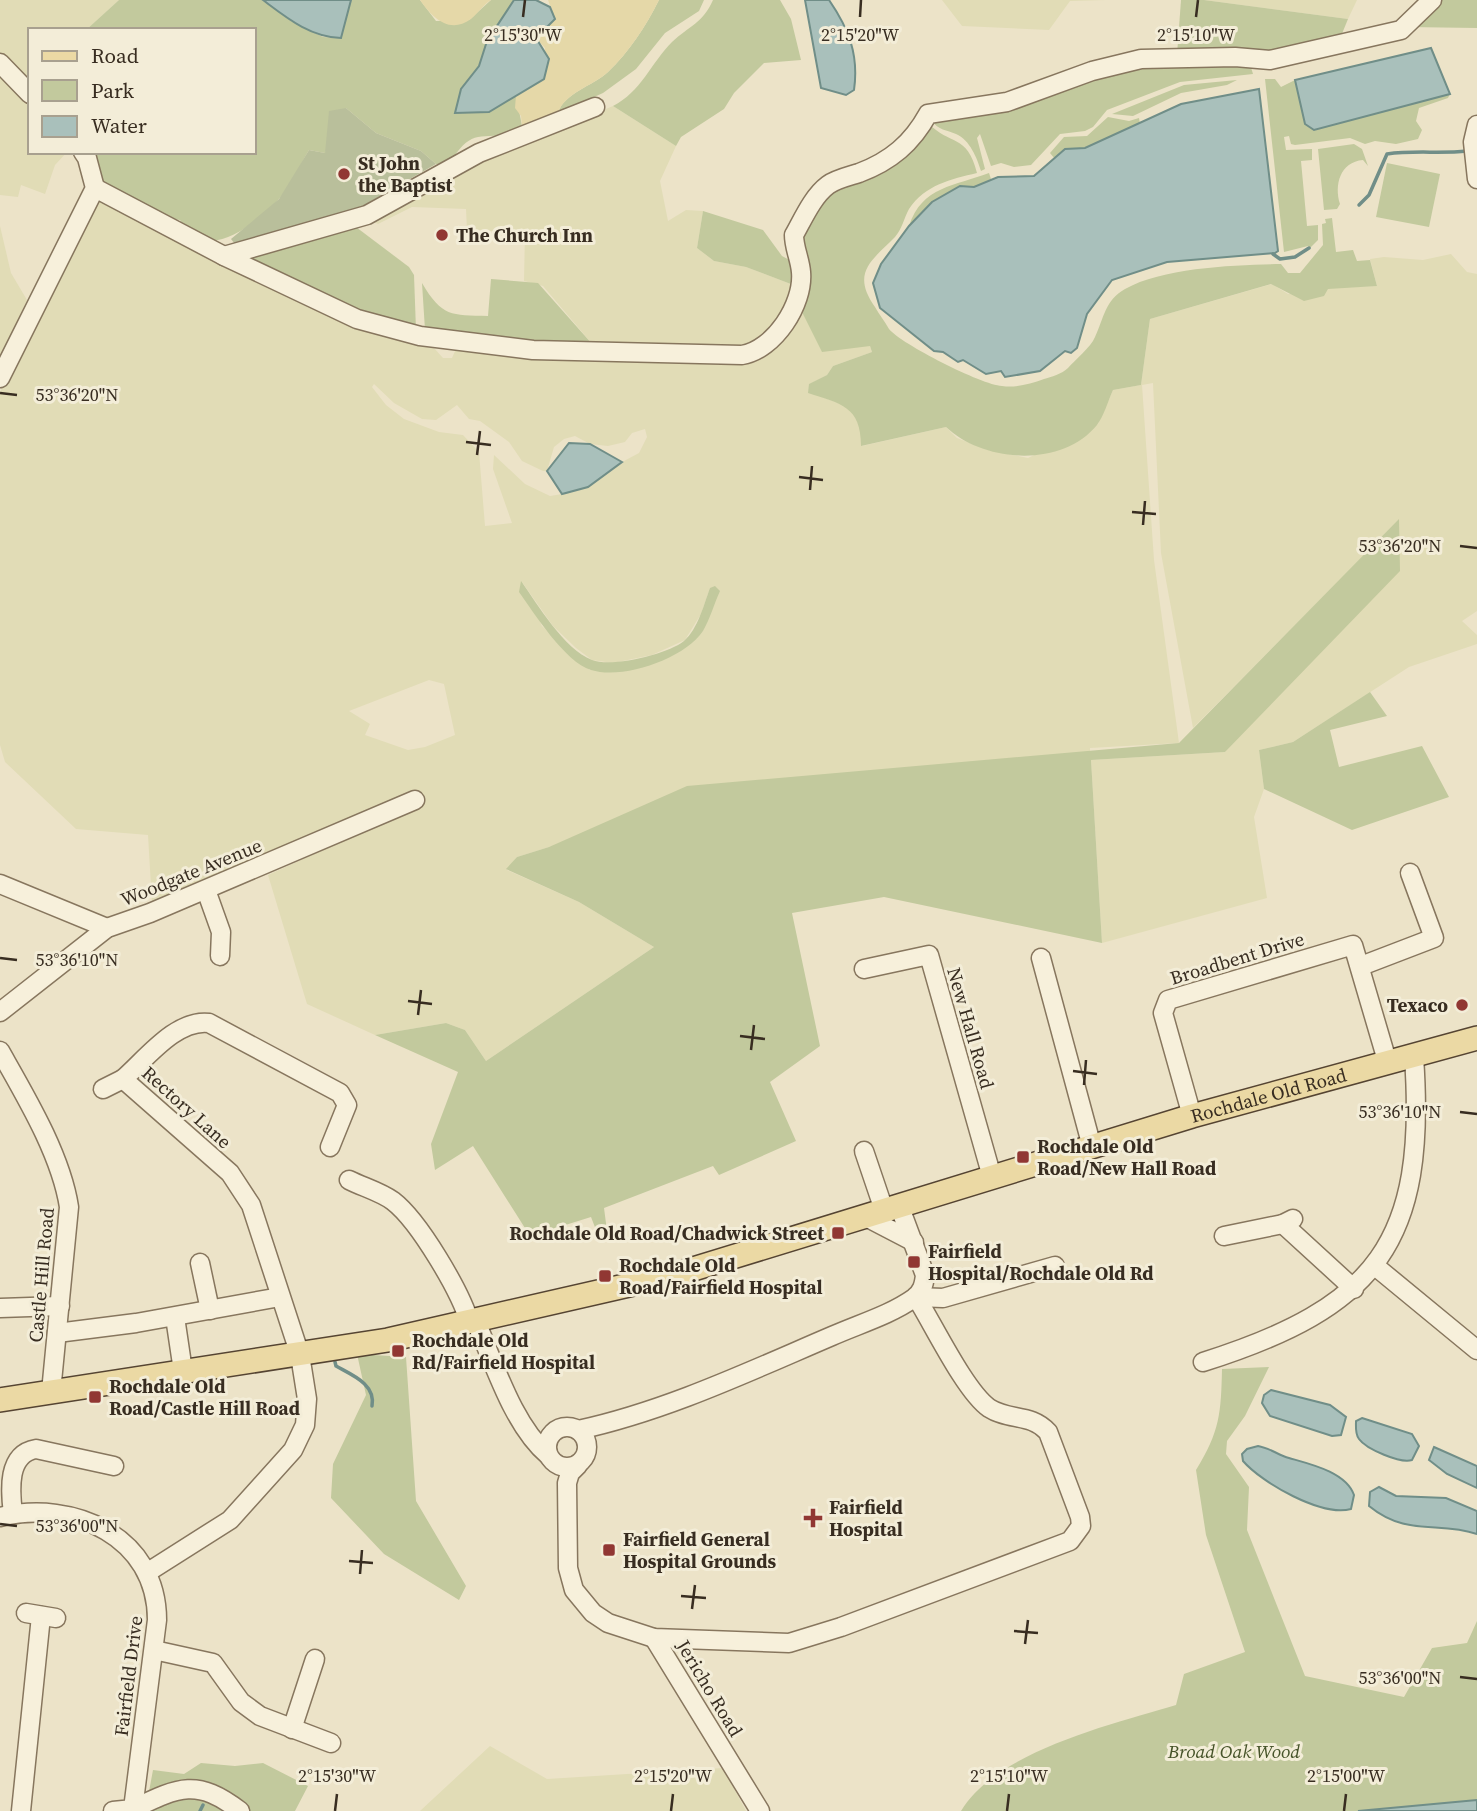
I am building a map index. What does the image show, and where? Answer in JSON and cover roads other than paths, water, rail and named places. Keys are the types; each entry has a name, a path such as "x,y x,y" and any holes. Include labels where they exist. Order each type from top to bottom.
{"main road":[{"name":"Rochdale Old Road","path":"0,1400 300,1355 473,1323 677,1273 1192,1116 1388,1065 1477,1038"}],"street":[{"path":"94,188 224,256 357,319 420,336 533,350 750,354 782,326 796,303 802,273 794,235 816,197 829,184 875,167 903,149 921,129 928,114 1007,102 1092,71 1141,59 1235,57 1270,60 1401,30 1432,0"},
{"path":"0,63 28,92"},
{"path":"224,256 367,215 480,153 595,107"},
{"path":"1475,142 1477,179"},
{"path":"0,378 94,188 84,154"},
{"name":"Woodgate Avenue","path":"0,1012 107,928 206,890 415,800"},
{"path":"1388,1065 1361,966 1434,938 1410,873"},
{"path":"0,884 107,928"},
{"path":"206,890 221,932 219,956"},
{"name":"Broadbent Drive","path":"1192,1116 1163,1013 1168,1000 1353,944 1361,966"},
{"name":"New Hall Road","path":"864,970 929,955 992,1177"},
{"path":"1041,958 1091,1147"},
{"name":"Rectory Lane","path":"148,1572 230,1520 293,1450 305,1425 307,1399 300,1355 251,1205 230,1173 124,1079 173,1034 194,1021 209,1023 340,1093 347,1105 330,1147"},
{"name":"Castle Hill Road","path":"0,1051 26,1098 67,1195 69,1218 51,1392"},
{"path":"1203,1362 1260,1344 1311,1319 1354,1289 1375,1266 1400,1216 1413,1172 1417,1103 1414,1057"},
{"path":"103,1089 124,1079"},
{"path":"518,1413 533,1426 556,1430 570,1427 578,1430 640,1413 708,1388 880,1316 916,1297 924,1286 925,1275 914,1242 883,1210 864,1151"},
{"path":"349,1180 392,1200 416,1225 473,1323 525,1432 550,1458 564,1468 578,1465 587,1453 588,1446 578,1430"},
{"path":"883,1210 914,1242"},
{"path":"1224,1236 1288,1221 1354,1289"},
{"path":"916,1297 943,1298 1055,1266"},
{"path":"1375,1266 1477,1350"},
{"path":"199,1276 210,1310"},
{"path":"57,1333 175,1317 280,1297"},
{"path":"654,1638 789,1643 841,1627 1070,1541 1081,1525 1080,1517 1048,1432 1032,1413 1000,1414 981,1401 916,1297"},
{"path":"0,1308 60,1306"},
{"path":"175,1317 183,1371"},
{"path":"556,1430 548,1440 550,1458 567,1518"},
{"path":"6,1516 15,1462 24,1451 36,1449 114,1466"},
{"name":"Jericho Road","path":"578,1465 570,1473 566,1483 568,1574 582,1601 608,1623 654,1638 760,1811"},
{"name":"Fairfield Drive","path":"6,1516 59,1516 98,1525 123,1540 148,1572 158,1603 133,1809"},
{"path":"21,1811 41,1616"},
{"path":"154,1650 213,1663 241,1702 260,1716 331,1743"},
{"path":"292,1728 315,1659"},
{"path":"113,1811 133,1809 175,1789 215,1792 240,1811"}],"water":[{"path":"263,0 351,0 341,38 309,30"},
{"path":"514,0 536,0 550,7 555,19 536,38 549,59 544,79 489,112 455,113 461,89 479,66 487,41"},
{"path":"805,0 829,0 847,32 854,54 855,77 854,90 846,95 821,88"},
{"path":"1431,48 1450,94 1314,130 1305,124 1295,80"},
{"path":"1259,89 1278,251 1275,253 1167,262 1112,280 1087,314 1077,348 1071,353 1065,351 1040,371 1005,377 1001,371 986,374 963,360 958,362 943,352 934,351 880,308 873,283 881,264 909,226 932,202 960,186 974,187 998,177 1034,176 1065,149 1085,148 1181,104"},
{"path":"569,443 590,444 622,462 588,487 562,494 547,471"},
{"path":"1271,1390 1330,1405 1346,1417 1341,1435 1332,1436 1270,1416 1262,1403 1264,1395"},
{"path":"1362,1418 1412,1434 1419,1446 1412,1460 1392,1458 1363,1443 1356,1433 1356,1421"},
{"path":"1258,1446 1317,1466 1343,1480 1354,1495 1351,1509 1325,1508 1309,1503 1264,1479 1243,1461 1242,1454 1247,1449"},
{"path":"1434,1447 1477,1466 1477,1488 1447,1474 1429,1460"},
{"path":"1379,1487 1396,1496 1446,1498 1477,1511 1477,1534 1449,1528 1410,1525 1383,1516 1369,1506 1370,1492"},
{"path":"1477,1800 1477,1811 1358,1811"}],"waterway":[{"path":"1359,205 1369,195 1387,154 1467,151"},
{"path":"1273,254 1280,259 1295,257 1309,248"},
{"path":"335,1362 336,1366 367,1386 372,1406"},
{"path":"200,1811 203,1805"}],"place":[{"name":"St John the Baptist","path":"344,174"},
{"name":"The Church Inn","path":"442,235"},
{"name":"Texaco","path":"1462,1005"},
{"name":"Rochdale Old Road/New Hall Road","path":"1023,1157"},
{"name":"Rochdale Old Road/Chadwick Street","path":"838,1233"},
{"name":"Fairfield Hospital/Rochdale Old Rd","path":"914,1262"},
{"name":"Rochdale Old Road/Fairfield Hospital","path":"605,1276"},
{"name":"Rochdale Old Rd/Fairfield Hospital","path":"398,1351"},
{"name":"Rochdale Old Road/Castle Hill Road","path":"95,1397"},
{"name":"Fairfield Hospital","path":"813,1518"},
{"name":"Fairfield General Hospital Grounds","path":"609,1550"}],"park label":[{"name":"Broad Oak Wood","path":"1234,1751"}]}
